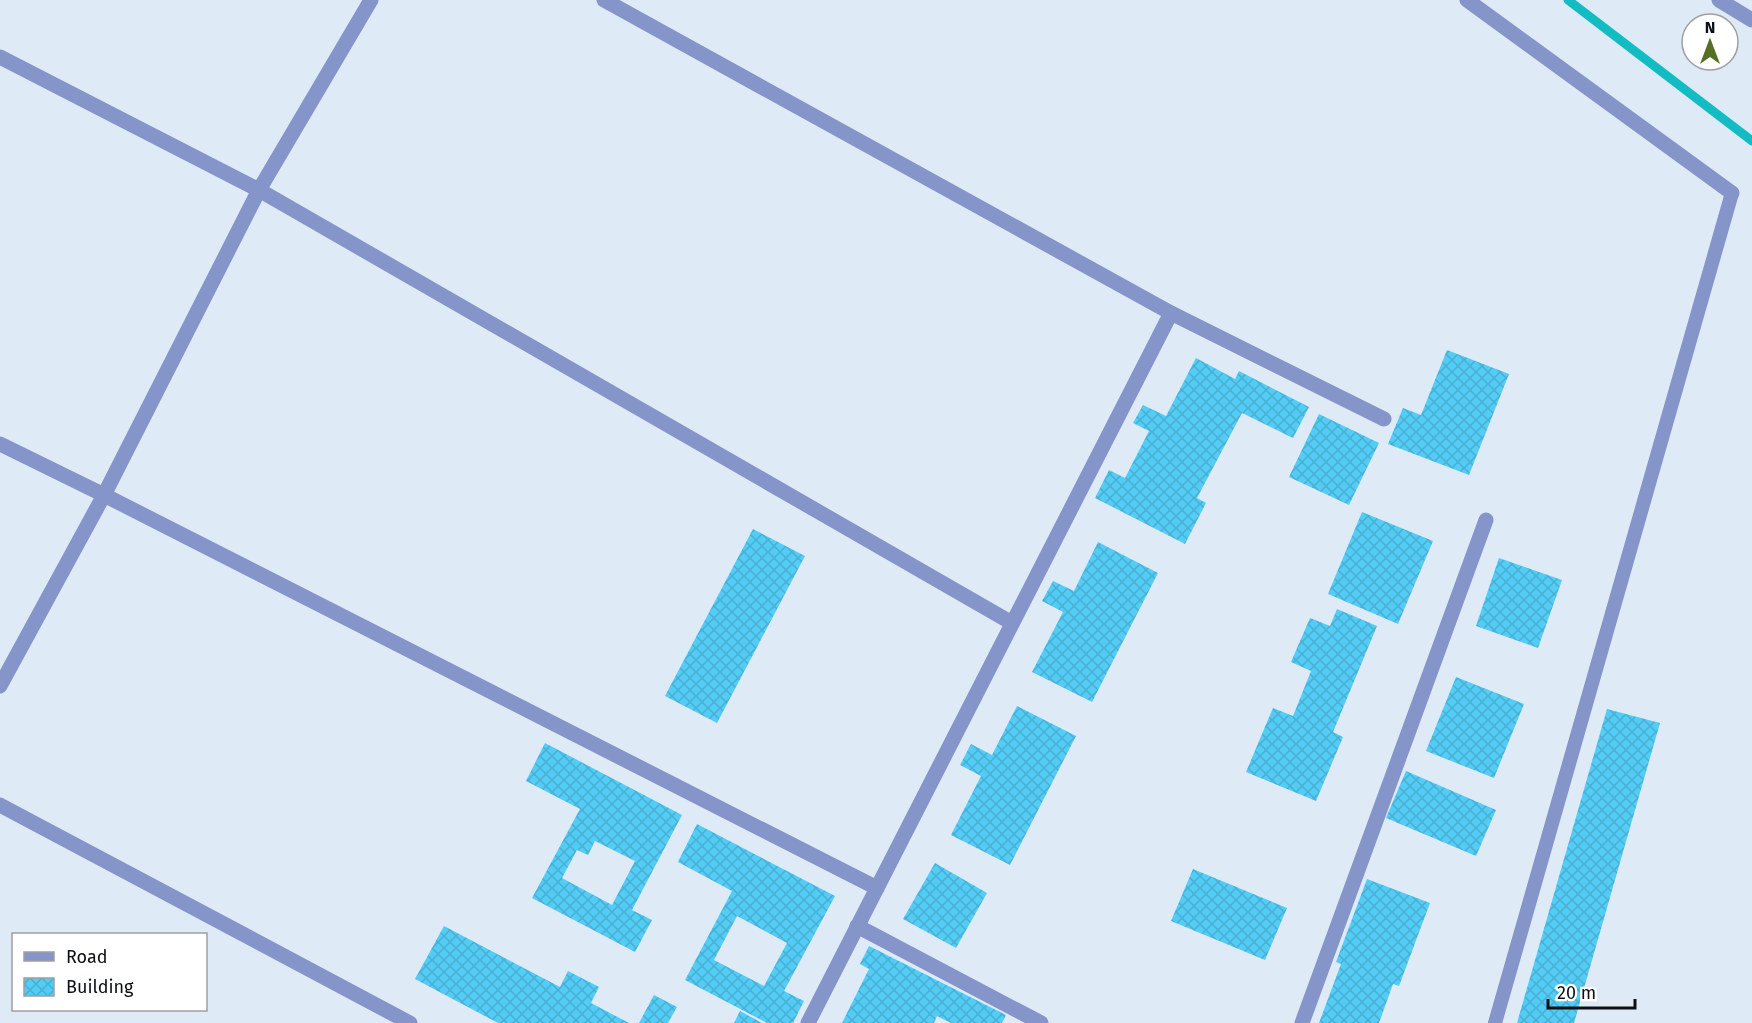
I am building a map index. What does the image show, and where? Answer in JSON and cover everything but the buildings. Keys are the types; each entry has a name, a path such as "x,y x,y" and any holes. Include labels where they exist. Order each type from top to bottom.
{"street":[{"path":"0,686 104,495 260,190 371,0"},
{"path":"604,0 1170,313 1384,419"},
{"path":"1467,0 1732,193"},
{"path":"1719,0 1752,20"},
{"path":"0,57 260,190 1012,623"},
{"path":"808,1023 1170,313"},
{"path":"0,444 877,888"},
{"path":"1302,1023 1486,520"},
{"path":"0,805 410,1023"},
{"path":"857,927 1041,1023"}],"lane":[{"path":"1495,1023 1732,193"}],"waterway":[{"path":"1568,0 1752,141"}]}
